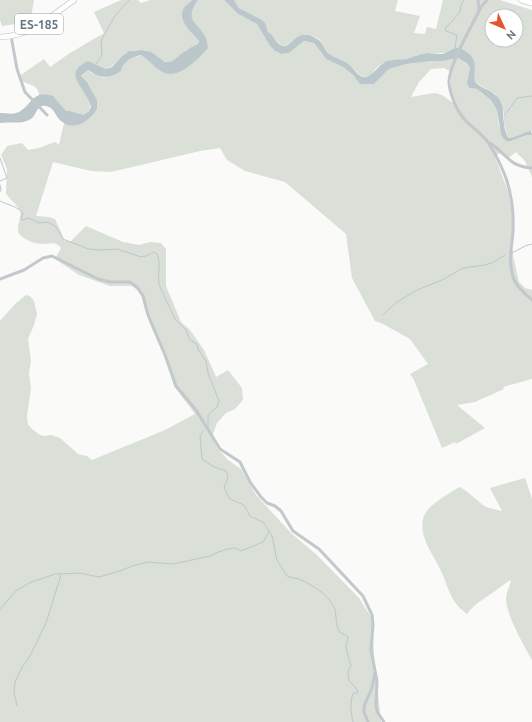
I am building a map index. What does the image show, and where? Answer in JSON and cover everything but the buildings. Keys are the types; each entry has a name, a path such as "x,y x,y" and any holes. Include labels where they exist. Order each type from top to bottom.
{"main road":[{"name":"ES-185","path":"0,37 18,35 37,26 74,0"},
{"path":"521,0 532,3"}],"street":[{"path":"478,0 478,12"},
{"path":"487,0 478,12 452,67 449,80 450,88 454,101 465,120 513,163 522,167 532,168"},
{"path":"11,36 17,69 23,89 47,115"},
{"path":"488,142 503,171 512,200 513,231 511,260 513,278 522,292 532,300"},
{"path":"0,278 24,270 43,258 52,256 98,279 110,282 130,282 137,287 143,296 153,330 165,355 176,386 196,410 220,449 240,462 250,482 261,497 267,503 275,506 281,511 293,531 319,550 363,596 372,615 373,625 371,650 376,668 378,690 376,710 384,722"},
{"path":"368,722 364,706 372,688 376,668"}],"shaded area":[{"path":"0,0 34,0 31,17 15,24 2,26 0,20"},
{"path":"121,0 138,0 141,3 150,0 192,0 189,5 186,6 191,32 199,41 198,44 183,52 175,60 170,62 166,62 154,54 144,50 133,50 127,52 113,65 106,69 88,61 76,70 76,78 90,102 88,112 84,115 66,111 51,96 39,96 38,91 34,86 24,82 18,77 44,59 50,67 104,33 94,12"},
{"path":"192,0 198,0 193,8 193,20 203,33 208,48 187,68 174,74 167,74 158,69 141,55 128,60 122,67 121,71 108,77 97,75 88,70 81,76 87,82 97,100 97,109 86,121 76,125 66,124 59,119 51,108 43,106 39,108 31,119 27,121 0,123 0,113 17,113 37,96 46,94 53,96 66,111 84,115 91,107 89,100 78,82 76,71 80,66 88,61 106,69 112,67 129,51 142,50 151,52 165,62 174,60 191,47 198,44 199,41 184,23 182,14 185,6"},
{"path":"198,0 224,0 238,14 257,24 275,51 281,54 289,53 304,41 314,43 326,59 343,67 357,79 374,84 389,69 406,64 443,61 458,58 467,63 470,68 467,82 470,88 477,89 491,100 497,110 499,126 508,142 527,135 532,135 532,177 525,161 516,152 507,159 500,153 495,157 509,194 512,213 512,247 519,282 525,288 532,290 532,379 503,387 504,389 475,402 457,405 485,428 456,444 455,442 442,448 414,380 410,374 428,364 410,339 375,321 352,278 346,234 285,182 245,171 227,160 220,148 200,151 111,172 91,171 53,162 36,216 55,219 65,241 71,241 86,226 123,242 139,245 150,242 161,243 166,249 166,286 181,322 190,330 204,350 216,377 228,370 242,388 243,400 235,409 226,413 217,423 213,434 213,439 217,448 228,460 241,469 256,495 292,534 317,555 359,598 371,617 381,722 0,722 0,321 16,303 26,295 30,296 34,301 37,314 28,339 31,361 29,373 31,388 27,416 28,424 40,435 51,435 60,438 78,454 87,456 92,460 165,430 195,414 174,386 167,362 149,321 141,293 132,286 110,286 79,275 55,259 61,248 57,244 40,244 27,240 19,234 18,227 21,215 19,209 6,194 7,169 1,155 7,146 22,143 28,150 39,148 55,142 59,145 64,123 79,124 91,117 97,109 97,100 87,82 81,77 88,70 91,73 104,78 121,71 124,63 129,59 142,55 161,71 170,74 208,48 190,16 192,9","holes":["444,68 451,72 451,93 453,103 442,95 435,93 411,97 419,82 431,69"]},
{"path":"224,0 234,0 239,8 262,20 265,23 268,32 281,45 286,46 296,38 305,34 310,35 321,42 328,53 350,65 359,75 363,77 370,75 388,61 406,59 427,53 442,54 456,48 462,49 471,55 474,62 475,82 492,92 498,97 502,104 504,127 508,138 531,131 532,135 527,135 508,142 503,138 497,110 491,100 477,89 470,88 468,86 467,82 470,68 467,63 458,58 443,61 406,64 389,69 374,84 360,84 354,76 343,67 326,59 314,43 304,41 289,53 281,54 275,51 270,46 257,24 238,14"},
{"path":"234,0 398,0 395,11 420,16 414,33 425,34 427,27 436,29 443,0 500,0 532,10 532,131 508,138 504,123 502,103 495,94 475,82 475,67 452,49 446,53 425,53 405,59 389,61 377,67 370,76 365,77 360,75 350,65 328,53 320,40 315,37 306,34 299,36 287,45 282,46 268,32 262,20 239,8"},
{"path":"525,478 532,499 532,660 509,613 506,597 511,580 476,604 467,614 455,603 452,598 442,573 425,540 422,526 423,519 428,510 438,501 459,487 468,492 485,506 502,511 490,488"}],"waterway":[{"path":"96,64 102,55 102,39 114,17 129,0"},
{"path":"455,48 457,35 446,31 445,29 460,12 461,5 464,0"},
{"path":"504,115 517,98 532,96"},
{"path":"0,158 7,178 0,181"},
{"path":"0,185 0,192"},
{"path":"0,201 21,211 23,213 21,218 22,220 29,218 39,223 50,223 56,227 63,239 88,249 117,249 141,257 153,252 157,254 159,262 160,287 175,319 186,330 190,340 197,344 198,349 206,361 208,373 219,401 217,407 208,415 208,427"},
{"path":"512,253 532,244"},
{"path":"383,315 397,302 417,290 442,280 463,268 485,265 494,262 505,255"},
{"path":"203,431 200,436 202,459 212,466 226,471 228,477 224,488 230,499 244,505 250,516 263,522 272,536 277,560 287,576 299,579 314,587 323,593 333,605 338,629 341,633 348,637 346,646 351,665 348,672 349,681 358,692 356,694 354,692 351,699 353,722"},
{"path":"0,609 16,591 29,583 55,574 80,573 99,577 148,562 173,564 210,556 227,549 235,548 241,551 263,542 269,532"},
{"path":"17,706 14,692 15,682 46,623 61,575"}]}
